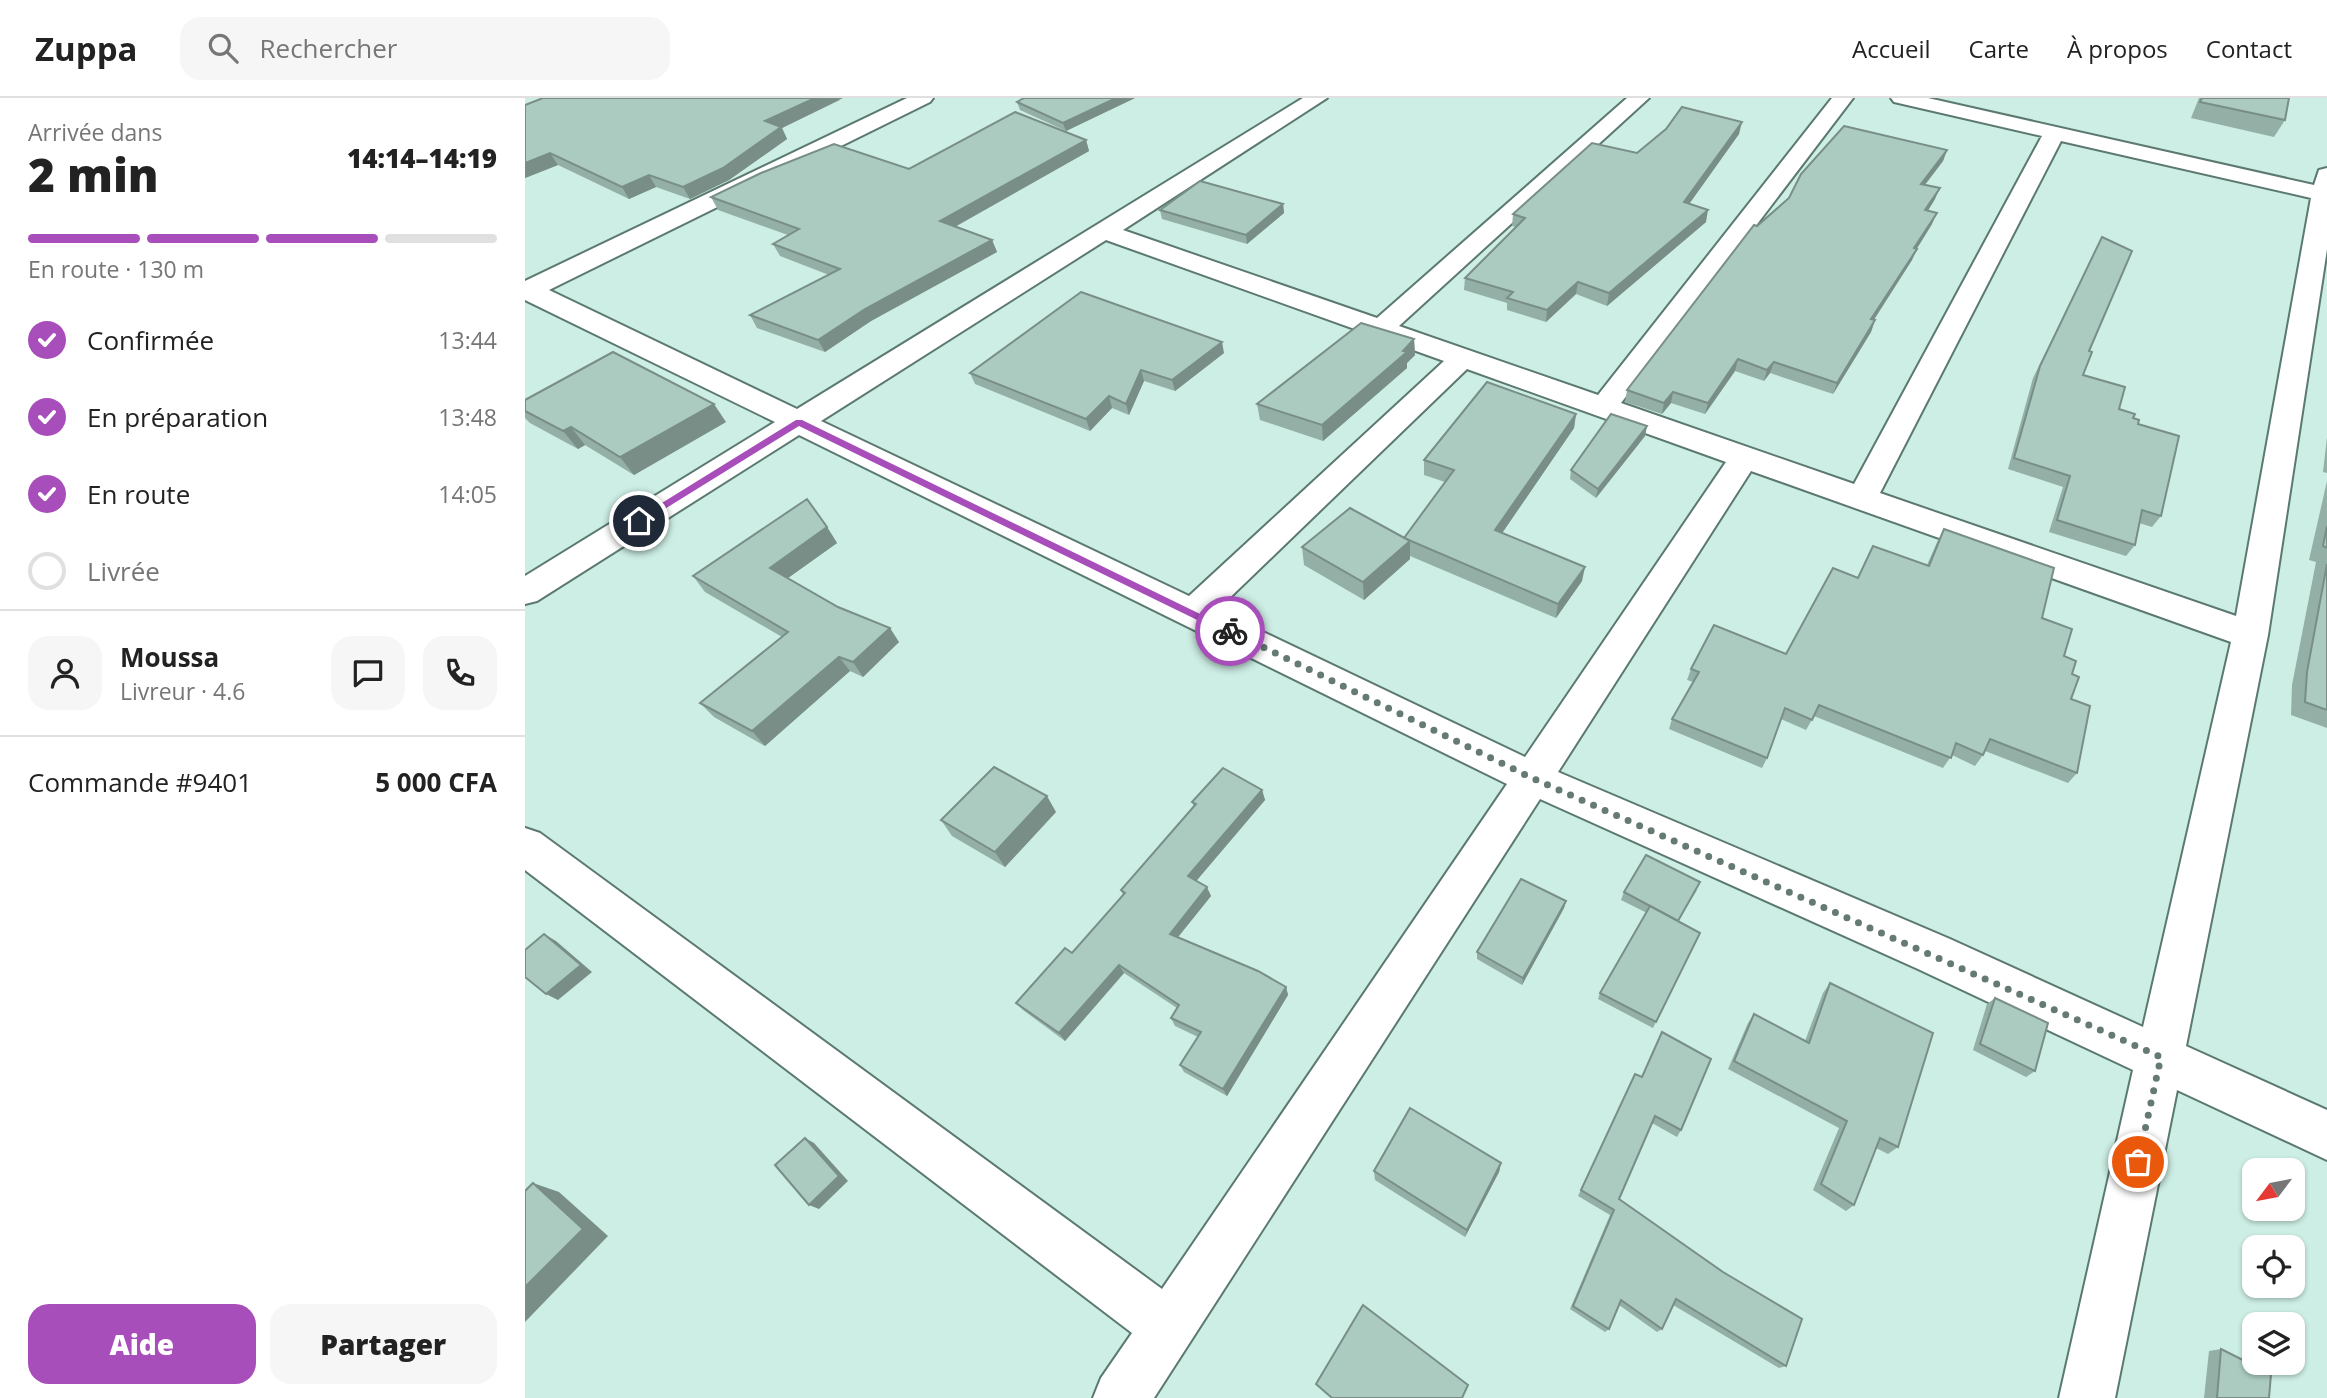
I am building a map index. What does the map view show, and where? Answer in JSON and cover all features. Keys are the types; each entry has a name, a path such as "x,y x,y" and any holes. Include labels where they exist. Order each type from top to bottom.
{"street":[{"path":"525,592 1317,98"},
{"path":"1380,329 1639,98"},
{"path":"1603,407 1843,98"},
{"path":"1901,98 2326,188 2250,635 2087,1398"},
{"path":"526,290 921,99"},
{"path":"1862,498 2055,132"},
{"path":"1103,231 2250,635"},
{"path":"526,290 1532,778 2161,1057 2327,1135"},
{"path":"1192,613 1463,358"},
{"path":"1121,1398 1745,457"},
{"path":"525,846 1168,1326"}],"building":[{"path":"543,98 815,98 765,121 781,127 723,168 683,187 649,175 622,187 550,153 525,163 525,105"},
{"path":"1024,98 1116,98 1063,123 1017,102"},
{"path":"2202,98 2289,98 2285,120 2200,102"},
{"path":"1682,107 1742,122 1684,202 1708,210 1609,293 1578,282 1547,310 1507,298 1513,292 1465,278 1525,218 1513,214 1592,143 1637,153 1666,129"},
{"path":"1015,112 1086,140 940,221 992,240 865,309 818,340 750,315 840,269 773,244 799,229 711,197 761,173 834,144 909,169"},
{"path":"1844,126 1947,150 1921,184 1940,188 1925,210 1937,213 1871,319 1875,320 1837,383 1774,362 1767,370 1738,359 1708,403 1673,392 1664,403 1627,390 1754,225 1757,226 1789,198 1801,174"},
{"path":"1200,181 1283,204 1246,235 1160,210"},
{"path":"2102,237 2132,251 2089,351 2092,352 2083,375 2125,387 2119,409 2135,414 2133,418 2139,420 2138,424 2179,436 2161,516 2142,510 2135,545 2057,520 2070,476 2014,458 2040,366"},
{"path":"1081,292 1222,342 1172,380 1141,370 1126,404 1109,396 1086,419 970,373"},
{"path":"1361,323 1414,339 1403,351 1407,352 1322,425 1257,404"},
{"path":"613,352 714,404 620,457 571,427 563,431 525,411 525,400"},
{"path":"1487,382 1576,414 1495,530 1585,567 1558,604 1404,538 1454,470 1424,460"},
{"path":"1611,414 1647,426 1598,489 1571,470"},
{"path":"807,499 827,527 770,568 838,607 890,628 853,662 839,657 752,731 700,703 788,632 693,576"},
{"path":"1350,508 1410,541 1363,582 1302,547"},
{"path":"2327,526 2327,548 2323,546"},
{"path":"1944,529 2054,568 2042,618 2072,629 2064,656 2076,661 2072,674 2079,677 2071,699 2090,706 2077,773 1990,739 1983,755 1956,743 1951,758 1819,705 1812,720 1785,708 1767,758 1672,719 1699,672 1691,669 1714,625 1786,654 1833,568 1858,578 1873,546 1929,566"},
{"path":"2327,564 2327,710 2305,702 2307,672"},
{"path":"994,767 1047,796 995,852 941,820"},
{"path":"1223,768 1262,790 1188,876 1207,887 1170,934 1258,971 1286,987 1223,1089 1180,1065 1201,1032 1171,1018 1179,1005 1119,965 1059,1033 1016,1003 1065,948 1072,953 1125,893 1121,890 1196,804 1192,802"},
{"path":"1646,855 1700,882 1678,921 1624,892"},
{"path":"1521,879 1566,901 1523,978 1477,952"},
{"path":"1650,906 1700,933 1656,1022 1600,993"},
{"path":"544,934 581,965 546,994 525,977 525,950"},
{"path":"1830,983 1933,1033 1898,1147 1880,1138 1854,1205 1821,1184 1847,1121 1734,1061 1754,1014 1809,1043"},
{"path":"1995,998 2048,1023 2035,1071 1980,1044"},
{"path":"1662,1032 1711,1059 1681,1130 1655,1116 1619,1199 1723,1272 1802,1319 1786,1366 1676,1299 1662,1329 1621,1300 1609,1329 1573,1306 1614,1210 1581,1190 1635,1074 1642,1077"},
{"path":"1410,1108 1501,1163 1467,1230 1374,1171"},
{"path":"805,1138 839,1176 809,1205 775,1165"},
{"path":"533,1183 583,1229 525,1287 525,1191"},
{"path":"1363,1305 1468,1385 1462,1398 1332,1398 1316,1384"},
{"path":"2221,1349 2242,1360 2242,1375 2271,1375 2269,1398 2217,1398"}],"way so far":[{"path":"1230,631 1532,778 1934,954 2161,1057 2138,1162"}],"route":[{"path":"639,521 799,422 1230,631"}]}
